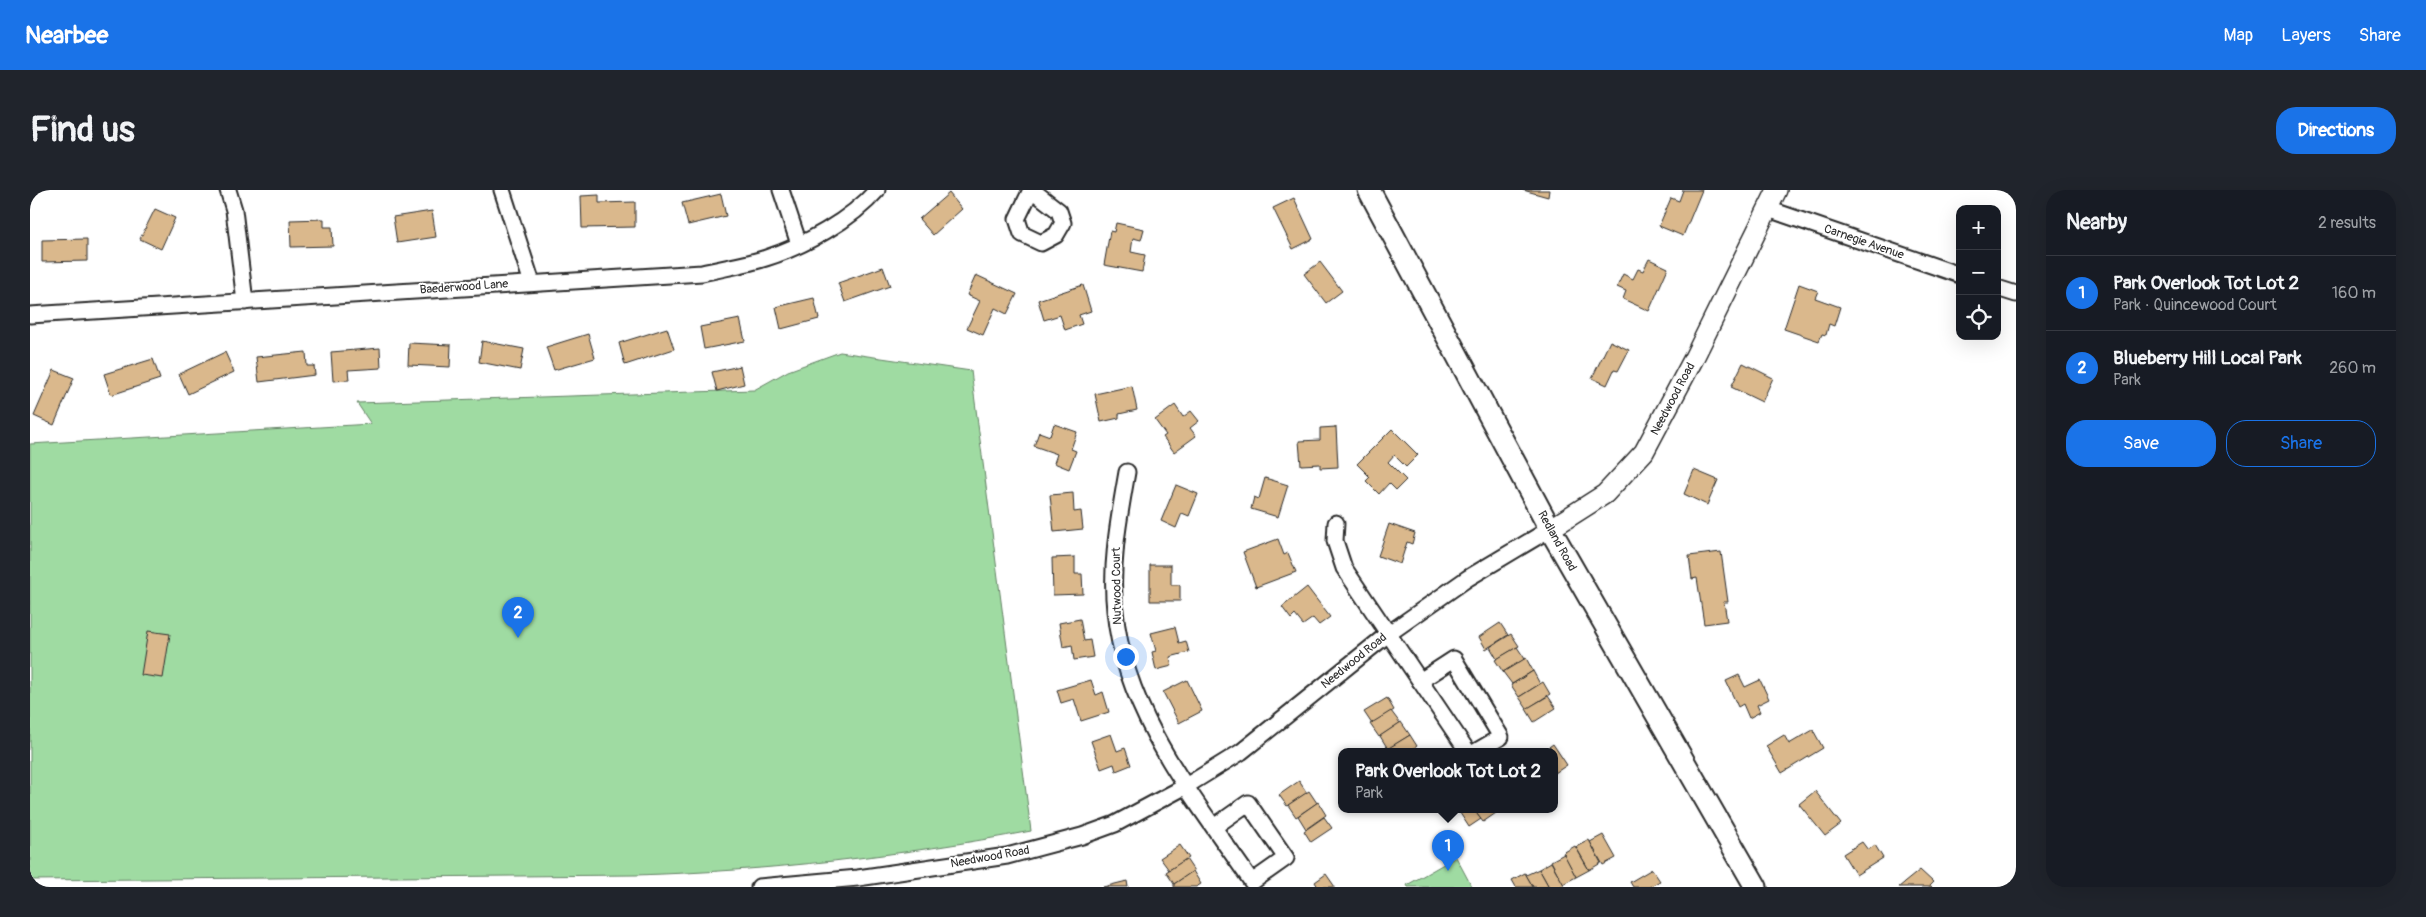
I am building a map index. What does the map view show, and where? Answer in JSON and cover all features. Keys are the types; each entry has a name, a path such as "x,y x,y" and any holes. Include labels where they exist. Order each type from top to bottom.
{"main road":[{"name":"Redland Road","path":"1369,190 1550,530 1756,887"}],"street":[{"path":"228,190 234,210 245,302"},
{"path":"502,190 532,283"},
{"path":"781,190 798,244"},
{"name":"Baederwood Lane","path":"30,315 702,273 767,258 823,234 870,198 877,190"},
{"name":"Needwood Road","path":"759,887 858,878 1007,856 1082,836 1115,824 1186,786 1241,752 1388,634 1468,578 1550,530 1605,494 1644,452 1687,373 1777,190"},
{"name":"Carnegie Avenue","path":"1768,209 1956,274"},
{"path":"2001,289 2016,294"},
{"name":"Nutwood Court","path":"1127,472 1116,532 1115,610 1120,644 1139,704 1186,786 1214,827 1252,882 1286,858 1248,803 1214,827"},
{"path":"1336,523 1335,541 1344,568 1465,748"},
{"path":"1420,681 1454,659 1501,737 1482,748"}],"green space":[{"path":"840,352 971,371 1031,831 884,855 785,866 686,873 30,880 30,444 371,424 357,403 754,390 788,371"},
{"path":"1456,857 1472,887 1408,887 1407,885"}],"building":[{"path":"1523,190 1549,190 1548,197"},
{"path":"1683,190 1702,190 1683,236 1659,226 1671,198 1679,201"},
{"path":"949,193 962,209 933,235 919,219"},
{"path":"721,194 726,216 688,225 682,203"},
{"path":"599,195 599,203 635,202 635,227 582,228 581,196"},
{"path":"1294,198 1313,239 1293,249 1273,208"},
{"path":"155,209 175,218 161,249 140,239"},
{"path":"432,211 436,237 397,243 393,217"},
{"path":"324,219 324,227 332,227 333,246 291,247 290,220"},
{"path":"1116,223 1144,229 1141,240 1133,238 1131,252 1145,255 1142,272 1104,265 1110,231 1114,232"},
{"path":"87,239 87,261 42,262 42,240"},
{"path":"1649,259 1668,268 1649,311 1623,299 1626,291 1617,287 1623,274 1633,279 1638,269 1643,271"},
{"path":"1320,262 1342,291 1326,303 1304,274"},
{"path":"883,267 890,286 845,302 838,283"},
{"path":"976,275 1017,294 1007,314 995,308 983,335 967,328 980,301 967,295"},
{"path":"1799,284 1818,291 1815,298 1840,307 1834,326 1829,324 1826,335 1822,334 1819,341 1784,329"},
{"path":"1083,285 1091,311 1079,315 1082,324 1065,330 1060,315 1044,320 1038,300"},
{"path":"814,298 819,319 781,329 776,307"},
{"path":"740,319 745,341 704,349 700,327"},
{"path":"667,328 674,349 625,365 619,343"},
{"path":"588,334 595,358 554,370 546,347"},
{"path":"482,341 524,349 520,370 479,362"},
{"path":"1610,341 1629,350 1618,371 1614,370 1607,385 1592,378"},
{"path":"409,343 451,345 450,367 408,365"},
{"path":"380,348 381,368 348,370 349,380 333,381 331,352"},
{"path":"225,352 234,372 188,394 179,374"},
{"path":"306,352 307,366 314,366 315,375 259,382 256,357"},
{"path":"153,359 160,379 111,395 104,374"},
{"path":"1743,363 1773,378 1762,402 1731,387"},
{"path":"740,366 744,384 717,391 712,372"},
{"path":"54,370 74,378 54,425 34,416"},
{"path":"1132,386 1137,410 1119,414 1119,418 1101,422 1095,394"},
{"path":"1175,405 1183,417 1191,411 1199,421 1190,428 1196,436 1174,452 1163,437 1166,435 1155,420"},
{"path":"1054,424 1077,432 1071,449 1076,451 1069,469 1054,463 1057,454 1034,446 1039,432 1050,436"},
{"path":"1336,427 1338,467 1320,468 1320,464 1301,465 1299,441 1320,440 1320,428"},
{"path":"1392,429 1418,455 1406,467 1394,455 1388,462 1406,480 1396,490 1389,483 1379,494 1366,481 1370,477 1357,464"},
{"path":"1694,470 1718,480 1707,505 1684,494"},
{"path":"1265,478 1288,485 1278,517 1251,509 1254,497 1259,499"},
{"path":"1176,485 1198,494 1189,516 1182,513 1176,528 1161,521"},
{"path":"1073,493 1074,512 1081,511 1083,529 1054,532 1050,495"},
{"path":"1389,524 1415,533 1412,544 1407,542 1400,564 1378,556"},
{"path":"1278,539 1284,555 1288,553 1296,572 1256,587 1243,552"},
{"path":"1721,552 1728,602 1724,602 1727,621 1704,624 1697,578 1692,579 1689,556"},
{"path":"1075,557 1075,574 1082,574 1083,594 1053,595 1052,558"},
{"path":"1150,565 1171,565 1171,585 1180,585 1180,601 1150,601"},
{"path":"1307,587 1330,617 1319,625 1313,618 1303,625 1295,615 1291,619 1282,607"},
{"path":"1080,619 1084,641 1090,640 1093,657 1074,660 1072,645 1063,647 1059,623"},
{"path":"1500,623 1508,635 1486,649 1479,637"},
{"path":"1175,627 1179,643 1186,641 1189,652 1170,657 1172,666 1156,670 1152,652 1156,651 1151,633"},
{"path":"148,631 170,634 163,678 141,675"},
{"path":"1511,634 1519,646 1497,659 1490,647"},
{"path":"1517,647 1525,659 1503,672 1495,660"},
{"path":"1526,658 1533,671 1512,684 1503,672"},
{"path":"1533,671 1540,684 1519,697 1511,685"},
{"path":"1739,675 1745,687 1760,680 1769,699 1757,705 1760,712 1749,718 1743,704 1738,707 1726,681"},
{"path":"1091,680 1096,695 1103,692 1109,712 1081,721 1074,699 1061,703 1057,690"},
{"path":"1187,680 1202,711 1179,723 1163,692"},
{"path":"1543,682 1550,694 1527,709 1519,697"},
{"path":"1548,696 1556,708 1534,722 1526,709"},
{"path":"1387,698 1394,710 1372,724 1364,712"},
{"path":"1391,711 1400,723 1379,737 1370,724"},
{"path":"1401,722 1410,735 1390,748 1387,748 1380,736"},
{"path":"1813,730 1823,748 1782,773 1766,746 1784,735 1789,744"},
{"path":"1111,734 1117,751 1125,748 1131,765 1116,771 1114,764 1101,769 1091,741"},
{"path":"1410,735 1417,746 1414,748 1389,748"},
{"path":"1553,744 1556,748 1548,748"},
{"path":"1558,752 1567,765 1558,771"},
{"path":"1299,781 1307,793 1287,806 1279,795"},
{"path":"1309,791 1317,803 1296,817 1288,805"},
{"path":"1815,791 1841,824 1825,836 1799,804"},
{"path":"1318,802 1326,815 1306,829 1298,816"},
{"path":"1460,813 1476,813 1481,819 1469,827"},
{"path":"1476,813 1496,813 1483,822"},
{"path":"1324,817 1332,828 1311,842 1304,831"},
{"path":"1603,835 1616,858 1603,865 1590,842"},
{"path":"1589,840 1601,863 1589,870 1576,847"},
{"path":"1862,842 1868,850 1875,845 1883,858 1856,875 1843,854"},
{"path":"1180,845 1189,858 1169,870 1160,858"},
{"path":"1575,846 1589,870 1576,877 1563,853"},
{"path":"1564,854 1576,877 1563,884 1551,861"},
{"path":"1186,859 1194,871 1174,884 1166,872"},
{"path":"1551,862 1564,885 1560,887 1549,887 1539,869"},
{"path":"1539,869 1549,887 1533,887 1526,875"},
{"path":"1652,869 1660,881 1649,887 1633,887 1630,882"},
{"path":"1920,870 1933,882 1930,885 1932,887 1899,887"},
{"path":"1193,871 1201,884 1196,887 1174,887 1174,884"},
{"path":"1525,873 1533,887 1516,887 1512,880"},
{"path":"1326,874 1335,887 1318,887 1315,882"},
{"path":"1127,881 1128,887 1103,887"}],"place":[{"name":"Blueberry Hill Local Park","path":"518,638"},
{"name":"Park Overlook Tot Lot 2","path":"1448,871"}]}
